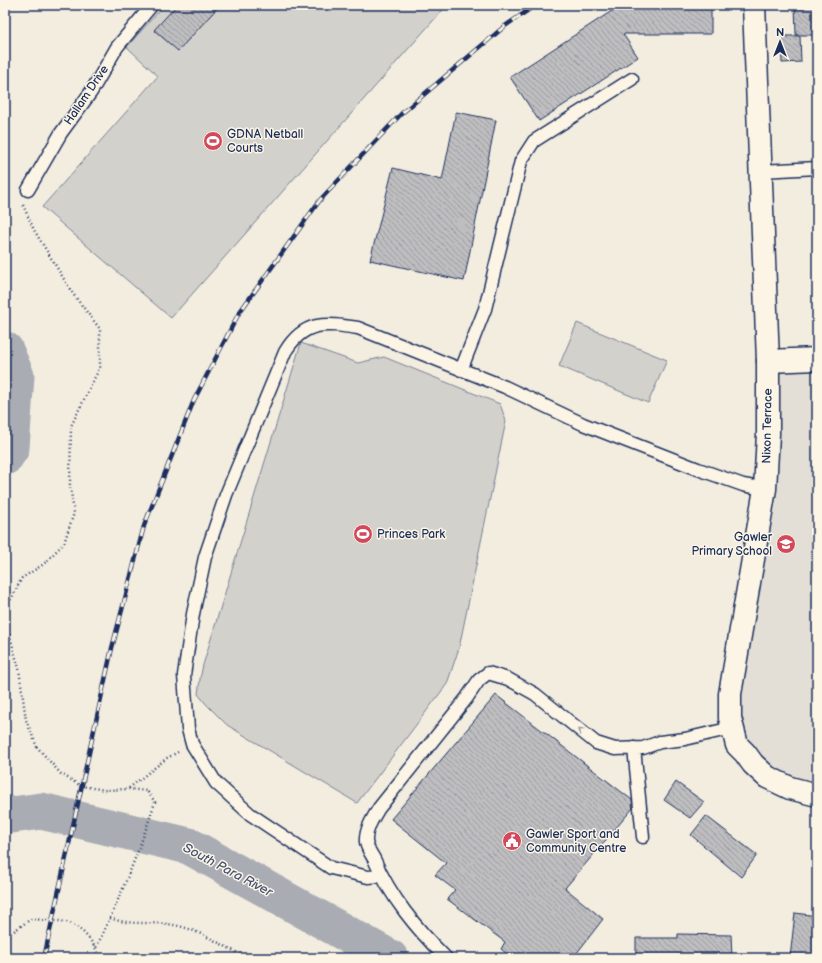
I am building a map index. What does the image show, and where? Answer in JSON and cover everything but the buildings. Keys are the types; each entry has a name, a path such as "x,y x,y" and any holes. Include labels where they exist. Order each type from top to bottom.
{"street":[{"name":"Nixon Terrace","path":"754,5 768,361 768,434 765,489 730,694 730,718 737,745 767,777 790,788 817,795"},
{"path":"768,361 817,359"}],"lane":[{"name":"Hallam Drive","path":"28,190 61,133 91,92 117,47 152,5"},
{"path":"462,370 485,309 521,161 534,141 632,79"},
{"path":"761,171 817,168"},
{"path":"381,876 368,877 331,868 250,814 216,783 192,744 188,729 184,675 193,614 205,557 226,495 285,352 291,342 306,329 319,325 340,325 358,328 505,387 583,424 698,469 743,485 765,489"},
{"path":"446,958 418,928 394,898 381,876 366,843 371,821 379,808 461,705 479,680 488,673 508,679 535,694 596,743 615,749 643,748 660,742 685,739 732,728"},
{"path":"634,748 643,837"}],"path":[{"path":"28,190 22,206 34,230 73,294 100,329 100,367 71,426 70,484 74,513 64,542 44,564 22,578 8,605 8,629 19,669 26,720 37,747 61,774 81,786 105,790 129,789 147,791 155,802 145,834 118,902 96,948"},
{"path":"129,789 167,758 192,744"},
{"path":"110,918 121,922 174,925 199,934 247,958"},
{"path":"5,943 7,936 31,919 71,923 85,934 96,948 100,958"}],"shaded area":[{"name":"GDNA Netball Courts","path":"164,5 447,5 171,318 42,207 158,76 127,47"},
{"path":"577,323 667,360 648,403 559,366"},
{"name":"Princes Park","path":"301,343 358,363 384,357 500,404 506,421 459,648 447,684 357,803 227,725 198,694 203,665"},
{"name":"Gawler Primary School","path":"817,359 817,795 790,788 732,728 732,685 768,361"}],"waterway":[{"path":"5,350 16,376 11,448 5,457"},
{"name":"South Para River","path":"5,816 41,811 189,846 390,958"}],"railway":[{"path":"44,958 112,648 144,526 194,400 239,313 320,200 402,113 505,26 536,5"}],"place":[{"name":"GDNA Netball Courts","path":"213,141"},
{"name":"Princes Park","path":"363,534"},
{"name":"Gawler Primary School","path":"786,544"},
{"name":"Gawler Sport and Community Centre","path":"512,841"}]}
